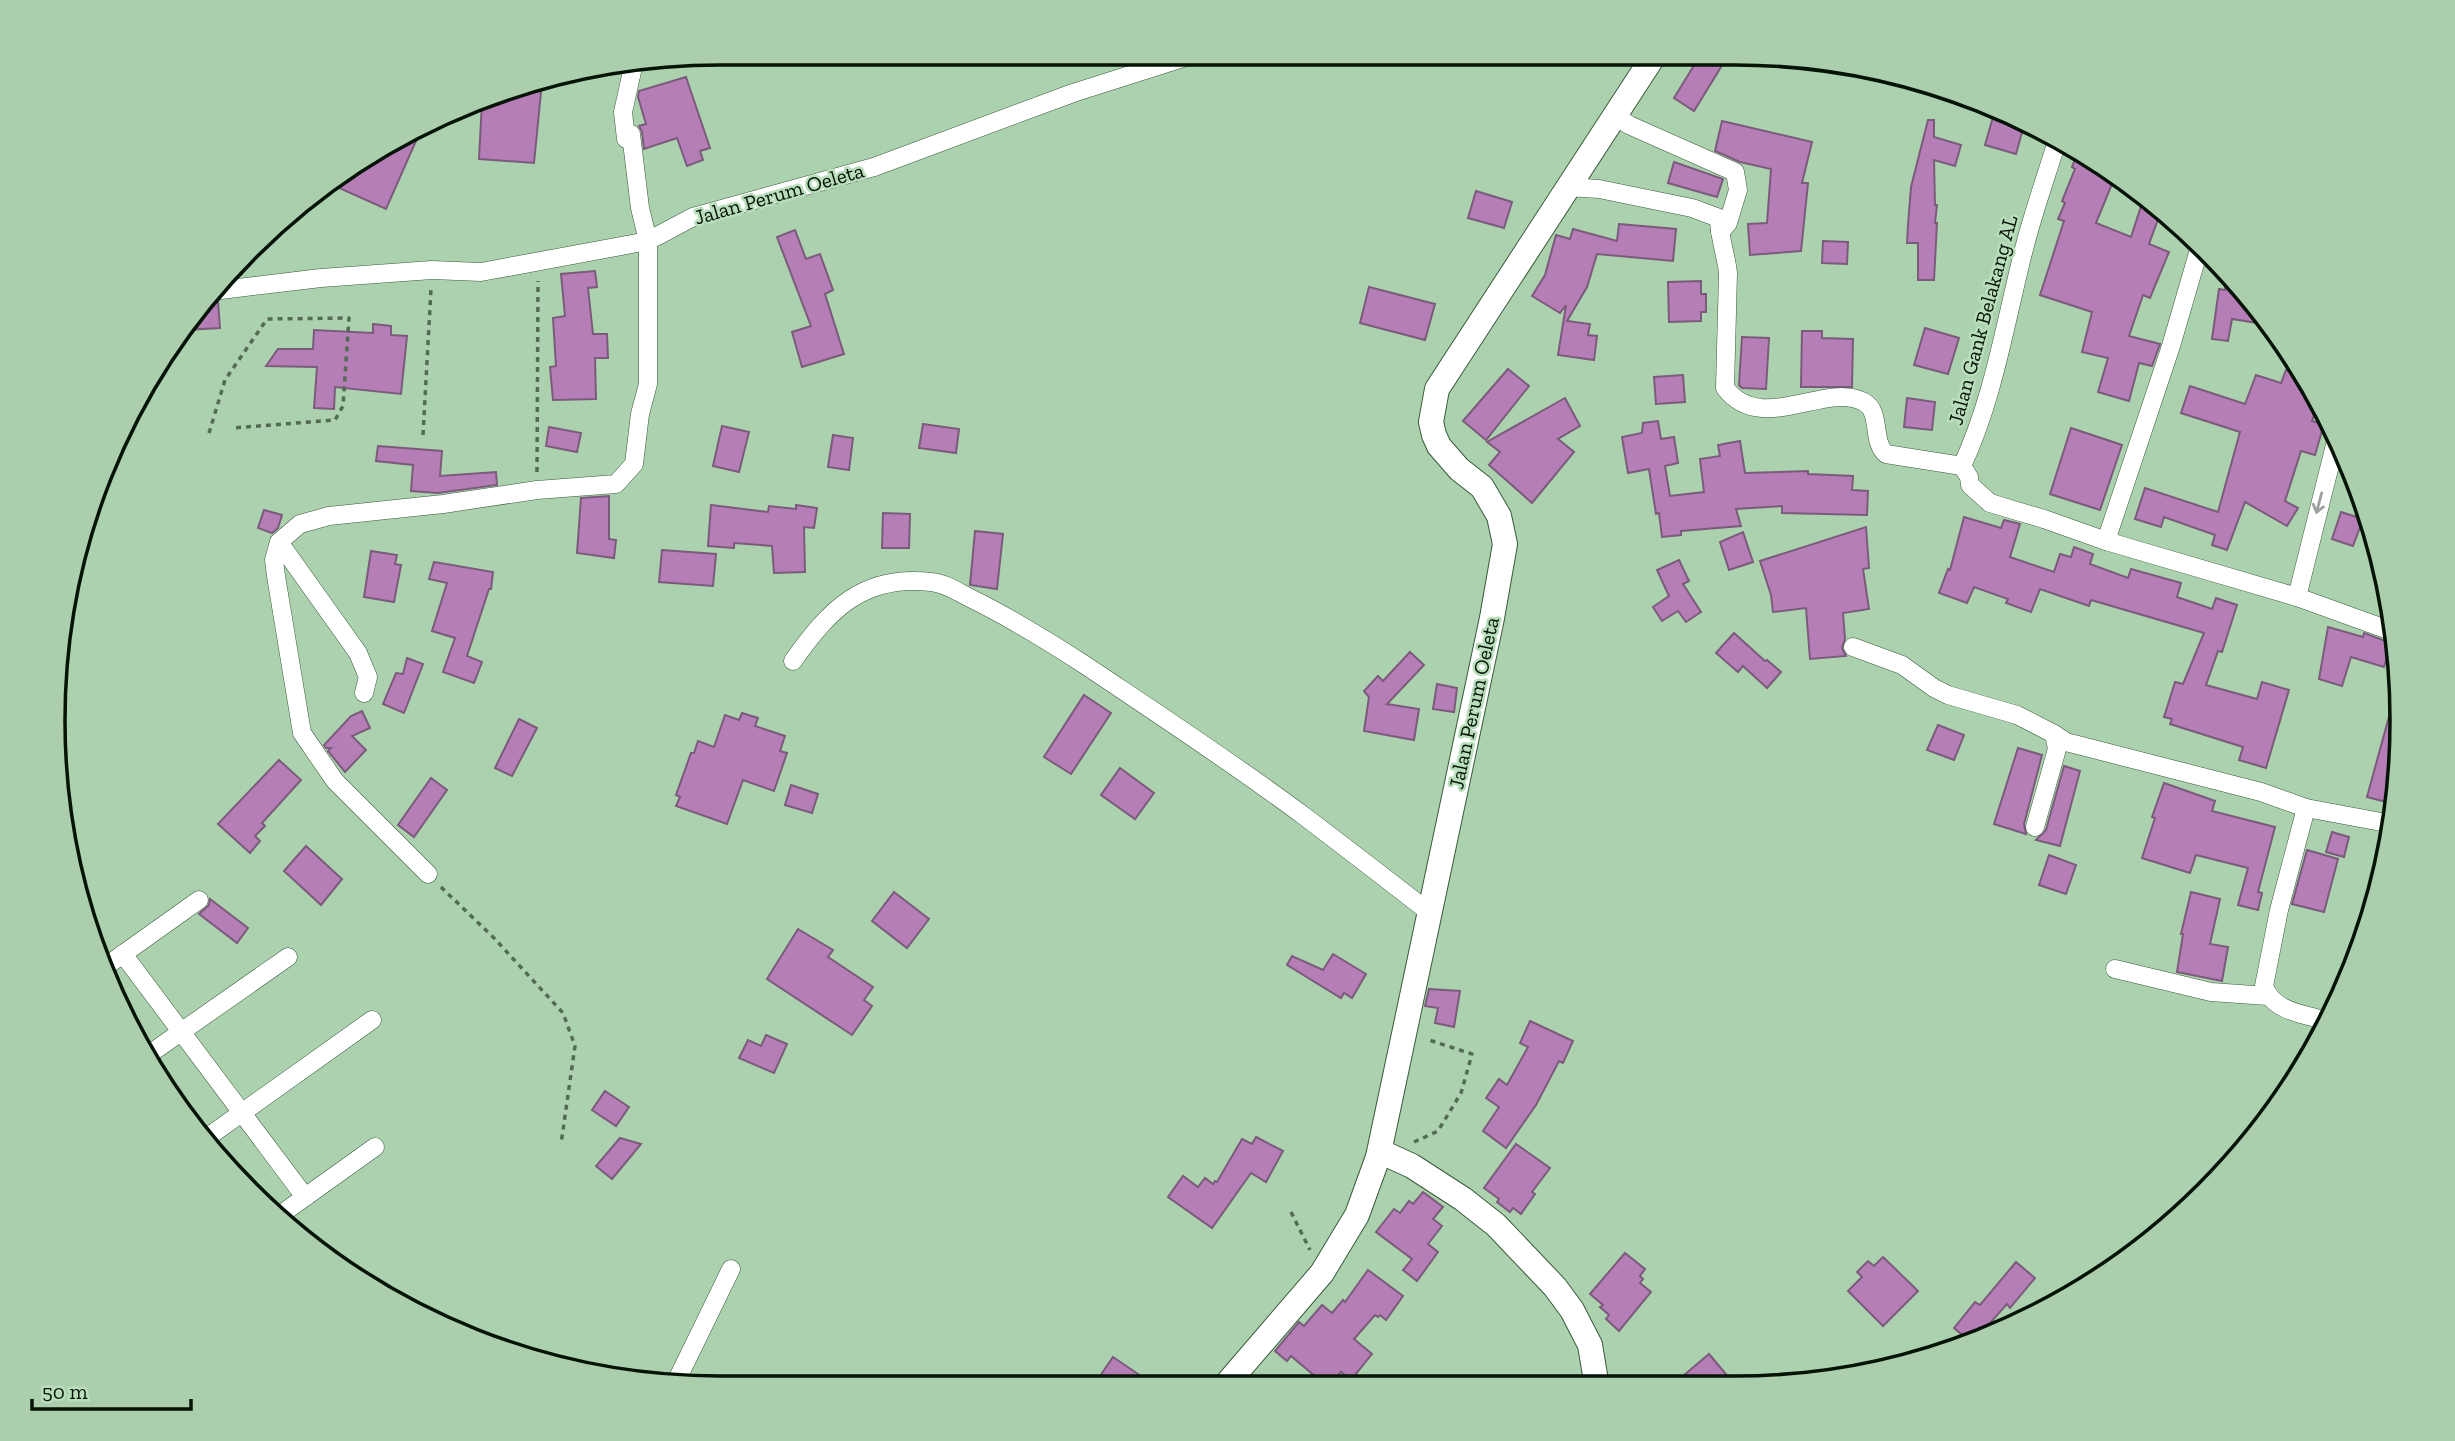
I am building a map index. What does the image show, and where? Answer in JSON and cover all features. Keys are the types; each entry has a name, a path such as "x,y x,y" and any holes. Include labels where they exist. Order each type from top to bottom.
{"street":[{"name":"Jalan Perum Oeleta","path":"226,289 321,278 432,270 481,272 648,241 693,218 874,167 1073,93 1161,65"},
{"name":"Jalan Perum Oeleta","path":"1233,1376 1322,1273 1357,1215 1383,1156 1403,1035 1492,618 1505,544 1499,516 1482,488 1459,469 1439,446 1431,422 1437,389 1649,65"},
{"path":"428,874 335,781 302,733 276,576 274,560 278,542 300,524 329,516 443,504 537,490 616,484 634,464 640,414 648,384 648,241 640,208 631,134 626,139 623,112 632,70"},
{"path":"1616,116 1629,125 1735,172 1738,190 1728,223 1719,233"},
{"name":"Jalan Gank Belakang AL","path":"1962,466 1978,433 1998,365 2024,248 2055,149"},
{"path":"1567,187 1599,189 1710,213 1719,218 1719,233 1728,273 1725,388 1732,398 1754,408 1781,407 1828,398 1856,398 1867,403 1872,412 1879,448 1886,454 1962,466 1969,477 1970,485 1990,503 2106,541 2297,597 2384,628"},
{"path":"2106,541 2171,346 2197,256"},
{"path":"2297,597 2333,453"},
{"path":"278,542 358,653 368,677 364,693"},
{"path":"793,661 818,625 839,605 863,592 891,582 933,582 951,589 1037,634 1179,728 1302,815 1430,913"},
{"path":"1853,647 1902,665 1948,695 2017,715 2066,743 2261,792 2306,808 2382,822"},
{"path":"2035,827 2057,749 2054,734"},
{"path":"2268,996 2264,986 2267,968 2306,808"},
{"path":"112,962 199,900"},
{"path":"124,954 305,1197"},
{"path":"155,1051 288,957"},
{"path":"2115,969 2211,992 2268,996 2288,1010 2319,1018"},
{"path":"212,1134 372,1020"},
{"path":"286,1212 375,1147"},
{"path":"1383,1156 1412,1166 1463,1199 1496,1225 1555,1287 1572,1310 1590,1345 1595,1376"},
{"path":"680,1375 731,1269"}],"path":[{"path":"537,490 538,261"},
{"path":"423,435 432,270"},
{"path":"209,433 225,380 267,319 349,318 343,405 335,420 233,428"},
{"path":"428,874 494,938 564,1013 575,1046 561,1144"},
{"path":"1383,1156 1438,1131 1461,1093 1472,1054 1403,1035"},
{"path":"1291,1212 1322,1273"}],"building":[{"path":"1694,65 1722,65 1694,111 1674,98"},
{"path":"686,77 710,148 700,151 703,160 687,166 677,138 644,149 639,126 646,124 638,97 639,91"},
{"path":"541,90 534,163 479,159 481,111"},
{"path":"1993,118 2022,131 2016,154 1985,145"},
{"path":"1928,120 1934,120 1934,137 1961,145 1955,166 1934,160 1937,223 1934,280 1918,280 1918,243 1907,243 1908,225 1911,187"},
{"path":"1722,121 1812,142 1802,183 1808,183 1801,251 1750,255 1748,224 1767,223 1771,169 1740,162 1715,151"},
{"path":"417,140 386,209 338,188"},
{"path":"2074,160 2112,184 2096,223 2131,237 2141,206 2158,220 2149,244 2169,252 2150,298 2143,295 2129,336 2160,344 2152,366 2139,363 2129,401 2098,392 2108,358 2082,352 2092,312 2040,295 2064,221 2058,219 2075,169 2072,167"},
{"path":"1674,162 1723,179 1717,197 1668,183"},
{"path":"1476,191 1512,202 1504,228 1468,218"},
{"path":"1619,224 1676,229 1673,261 1597,254 1587,287 1567,321 1590,324 1588,335 1597,336 1594,360 1558,355 1566,305 1560,313 1532,296 1545,275 1556,235 1570,239 1573,229 1617,241"},
{"path":"795,230 806,259 820,254 833,290 825,294 844,354 802,367 792,332 811,326 777,237"},
{"path":"1823,241 1848,242 1847,264 1822,263"},
{"path":"595,271 597,287 588,288 593,334 607,334 608,358 595,358 596,399 553,400 550,367 556,366 553,318 565,316 561,274"},
{"path":"1701,281 1701,294 1706,294 1706,312 1701,312 1701,321 1669,322 1668,282"},
{"path":"2226,285 2256,323 2232,319 2228,341 2212,339 2219,289 2225,290"},
{"path":"1369,287 1435,304 1425,340 1360,323"},
{"path":"217,300 218,301 220,328 194,329"},
{"path":"373,324 391,326 391,335 407,336 401,394 335,387 334,409 314,408 317,367 266,366 278,349 313,349 314,330 373,333"},
{"path":"1925,328 1959,338 1948,374 1914,365"},
{"path":"1802,331 1822,331 1822,338 1853,339 1852,387 1801,387"},
{"path":"1742,337 1769,338 1766,389 1742,388 1739,385"},
{"path":"1508,369 1529,386 1486,440 1463,421"},
{"path":"2286,370 2289,371 2314,415 2312,421 2319,423 2323,429 2315,455 2301,451 2285,501 2298,508 2287,526 2245,502 2227,550 2212,545 2215,535 2164,517 2161,527 2135,519 2145,488 2218,512 2240,432 2181,413 2190,386 2245,404 2256,375 2281,383"},
{"path":"1683,375 1685,402 1656,404 1654,377"},
{"path":"1565,398 1580,426 1558,439 1574,452 1532,503 1489,465 1500,452 1487,442"},
{"path":"1907,398 1935,402 1932,430 1904,427"},
{"path":"1658,421 1661,439 1674,437 1678,463 1665,466 1670,496 1704,492 1700,459 1720,456 1718,445 1740,441 1745,473 1808,471 1808,474 1853,476 1852,490 1868,491 1867,515 1782,513 1782,506 1736,509 1741,526 1681,531 1681,535 1662,537 1649,469 1628,473 1622,437 1642,433 1643,423"},
{"path":"923,424 959,429 956,453 919,448"},
{"path":"722,426 749,432 739,472 713,466"},
{"path":"549,427 581,433 577,452 546,446"},
{"path":"2071,428 2122,445 2100,510 2050,494"},
{"path":"833,435 853,438 849,470 828,467"},
{"path":"378,446 442,451 440,476 496,472 497,485 438,493 411,491 413,465 376,461"},
{"path":"609,496 609,539 616,540 614,558 577,553 581,498"},
{"path":"711,505 768,512 769,506 796,509 796,505 817,508 814,528 804,527 805,572 774,573 772,546 734,543 734,548 708,546"},
{"path":"264,510 282,515 278,528 272,533 258,528"},
{"path":"2341,512 2357,517 2360,526 2353,546 2332,539"},
{"path":"883,513 910,514 909,548 882,548"},
{"path":"1964,517 2001,528 2004,520 2020,524 2010,557 2054,572 2060,554 2071,557 2074,547 2093,554 2090,564 2128,578 2131,569 2181,583 2177,597 2212,609 2216,598 2237,605 2222,652 2218,651 2206,685 2257,699 2262,682 2289,690 2266,768 2239,760 2243,747 2170,724 2172,719 2164,717 2175,682 2183,684 2204,633 2091,600 2089,606 2040,589 2031,612 2006,603 2008,599 1974,587 1967,603 1939,593 1948,569 1950,570"},
{"path":"1866,527 1869,568 1863,569 1869,609 1843,613 1845,639 1842,648 1846,656 1810,659 1806,608 1773,612 1771,595 1760,561"},
{"path":"975,531 1003,534 997,589 970,585"},
{"path":"1743,532 1753,562 1729,570 1720,542"},
{"path":"662,550 716,554 713,586 659,582"},
{"path":"371,551 397,555 395,564 401,565 394,602 364,597"},
{"path":"1679,560 1689,581 1683,584 1701,612 1686,622 1678,611 1662,621 1653,607 1669,596 1657,570"},
{"path":"434,562 493,572 491,589 467,656 482,662 474,683 443,672 455,638 432,631 447,583 429,579"},
{"path":"2328,627 2363,637 2364,633 2386,641 2387,657 2384,667 2351,657 2342,686 2319,679"},
{"path":"1734,633 1781,672 1767,688 1743,666 1738,672 1716,653"},
{"path":"1410,652 1424,665 1387,704 1419,709 1414,740 1364,731 1369,697 1364,691 1378,676 1383,681"},
{"path":"407,658 423,664 404,713 383,704 396,673 403,674"},
{"path":"1437,684 1457,688 1454,712 1433,709"},
{"path":"1084,695 1111,713 1071,774 1044,757"},
{"path":"362,711 370,728 352,736 366,750 345,772 328,751 331,748 324,745 351,716"},
{"path":"742,713 758,718 755,726 785,736 780,751 787,753 774,791 743,780 727,824 676,806 680,797 676,795 698,741 714,747 725,715 739,720"},
{"path":"2390,713 2385,802 2367,797"},
{"path":"519,719 537,728 512,776 495,768"},
{"path":"1938,725 1964,735 1954,760 1927,750"},
{"path":"2018,748 2042,755 2024,824 2026,834 1994,824"},
{"path":"279,760 301,780 262,823 265,826 255,836 260,841 250,853 218,824"},
{"path":"2064,766 2080,771 2060,846 2036,840 2046,830"},
{"path":"1120,768 1154,793 1135,819 1101,795"},
{"path":"431,778 447,790 414,837 398,825"},
{"path":"2164,783 2215,801 2212,811 2275,827 2258,892 2262,893 2258,910 2238,905 2248,868 2196,855 2190,873 2142,858"},
{"path":"791,785 818,794 812,813 785,805"},
{"path":"2332,832 2349,837 2344,857 2326,852"},
{"path":"306,846 342,879 321,905 284,871"},
{"path":"2307,850 2338,859 2324,912 2292,904"},
{"path":"2049,855 2076,865 2066,894 2039,885"},
{"path":"894,892 929,919 907,948 872,921"},
{"path":"2191,892 2220,899 2210,944 2228,947 2222,981 2177,972 2181,934"},
{"path":"210,899 248,928 237,943 199,914 209,905"},
{"path":"798,929 833,950 828,957 873,987 864,1000 872,1006 852,1035 767,979"},
{"path":"1333,954 1366,974 1352,998 1344,993 1341,998 1287,965 1292,956 1323,970"},
{"path":"1429,989 1460,991 1454,1027 1435,1023 1438,1008 1425,1006"},
{"path":"1530,1021 1573,1041 1563,1063 1559,1061 1536,1105 1506,1148 1483,1131 1499,1107 1486,1098 1499,1079 1507,1085 1528,1047 1520,1043"},
{"path":"766,1035 787,1044 774,1073 739,1058 748,1040 761,1046"},
{"path":"605,1091 629,1107 616,1126 592,1110"},
{"path":"1256,1137 1283,1151 1266,1182 1251,1173 1212,1228 1168,1197 1183,1176 1198,1187 1205,1178 1213,1184 1217,1182 1242,1139 1252,1144"},
{"path":"620,1138 641,1144 612,1179 596,1166"},
{"path":"1516,1144 1550,1168 1532,1192 1535,1194 1521,1214 1513,1208 1510,1212 1484,1188"},
{"path":"1423,1192 1443,1207 1433,1219 1442,1226 1428,1244 1438,1252 1417,1281 1403,1270 1412,1259 1376,1232 1394,1209 1400,1213 1409,1201 1413,1204"},
{"path":"1625,1253 1645,1269 1640,1276 1643,1279 1640,1283 1651,1292 1619,1331 1606,1319 1609,1315 1600,1307 1603,1305 1590,1294"},
{"path":"1883,1257 1918,1291 1883,1326 1848,1291 1862,1277 1857,1272 1868,1261 1874,1266"},
{"path":"2016,1262 2035,1278 2010,1308 2007,1304 1989,1324 1962,1335 1954,1328 1975,1302 1980,1305"},
{"path":"1368,1270 1403,1296 1386,1320 1375,1315 1354,1339 1372,1354 1354,1376 1346,1376 1341,1372 1338,1376 1315,1376 1291,1356 1287,1361 1275,1351 1299,1322 1304,1326 1322,1305 1332,1313 1343,1300 1345,1302"},
{"path":"1709,1354 1727,1376 1683,1376"},
{"path":"1113,1357 1141,1376 1100,1376"}]}
